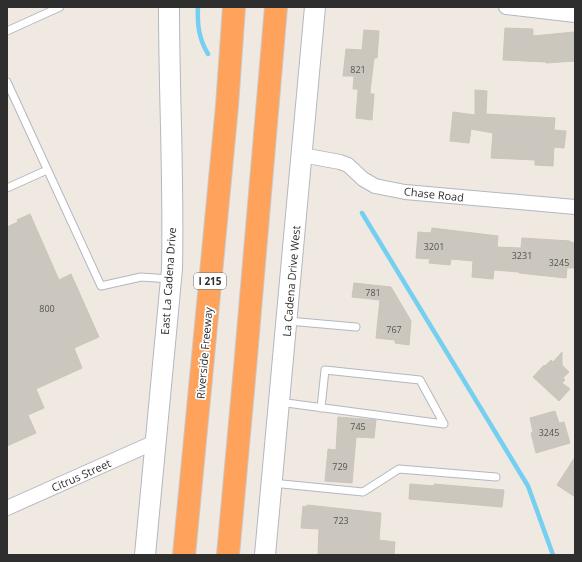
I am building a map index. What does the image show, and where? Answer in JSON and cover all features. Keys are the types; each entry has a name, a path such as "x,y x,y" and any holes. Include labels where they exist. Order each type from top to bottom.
{"highway":[{"name":"Riverside Freeway","path":"184,555 226,114 234,7"},
{"path":"228,555 276,7"}],"main road":[{"name":"East La Cadena Drive","path":"145,555 170,279 172,231 169,7"},
{"name":"La Cadena Drive West","path":"265,555 315,7"}],"street":[{"path":"506,7 575,15"},
{"name":"Chase Road","path":"302,156 340,162 348,165 375,186 405,192 575,207"},
{"name":"Citrus Street","path":"7,508 155,442"}],"lane":[{"path":"7,31 60,7"},
{"path":"7,82 101,286 141,277 170,279"},
{"path":"7,188 47,170"},
{"path":"287,321 356,327"},
{"path":"279,402 321,408 436,422 444,424 420,380 325,370 321,408"},
{"path":"272,483 363,492 399,470 496,477"}],"building":[{"path":"505,28 533,29 533,36 574,32 575,61 546,63 503,60"},
{"path":"364,30 379,31 377,58 374,58 370,92 371,94 374,94 372,120 356,118 358,89 353,89 354,76 343,76 346,49 362,50"},
{"path":"475,90 487,91 486,114 555,118 554,130 566,131 564,148 554,147 553,166 535,165 535,160 491,158 493,133 471,129 469,143 450,141 453,112 475,115"},
{"path":"30,214 59,280 71,274 99,337 74,348 82,368 36,389 44,408 28,415 36,433 7,446 7,227"},
{"path":"432,228 498,236 497,247 521,248 522,238 570,241 575,243 574,268 567,268 566,278 494,270 493,279 472,277 473,261 451,259 450,265 429,263 430,259 416,258 418,232 431,233"},
{"path":"354,283 391,287 411,321 409,345 395,343 395,340 376,338 380,300 352,297"},
{"path":"562,352 562,365 569,372 563,378 565,380 562,383 570,389 559,401 533,377 544,365 545,366 551,360 553,362"},
{"path":"555,411 559,423 564,422 570,443 536,453 531,433 533,432 530,418"},
{"path":"338,417 376,420 374,438 356,437 352,483 325,481 328,449 336,450"},
{"path":"575,457 575,497 557,485"},
{"path":"410,484 434,486 434,484 504,490 502,507 409,499"},
{"path":"307,505 381,513 379,540 395,542 394,555 318,554 319,529 301,528 303,506 307,507"}],"waterway":[{"path":"198,7 199,32 202,43 208,54"},
{"path":"362,213 528,486 553,555"}]}
